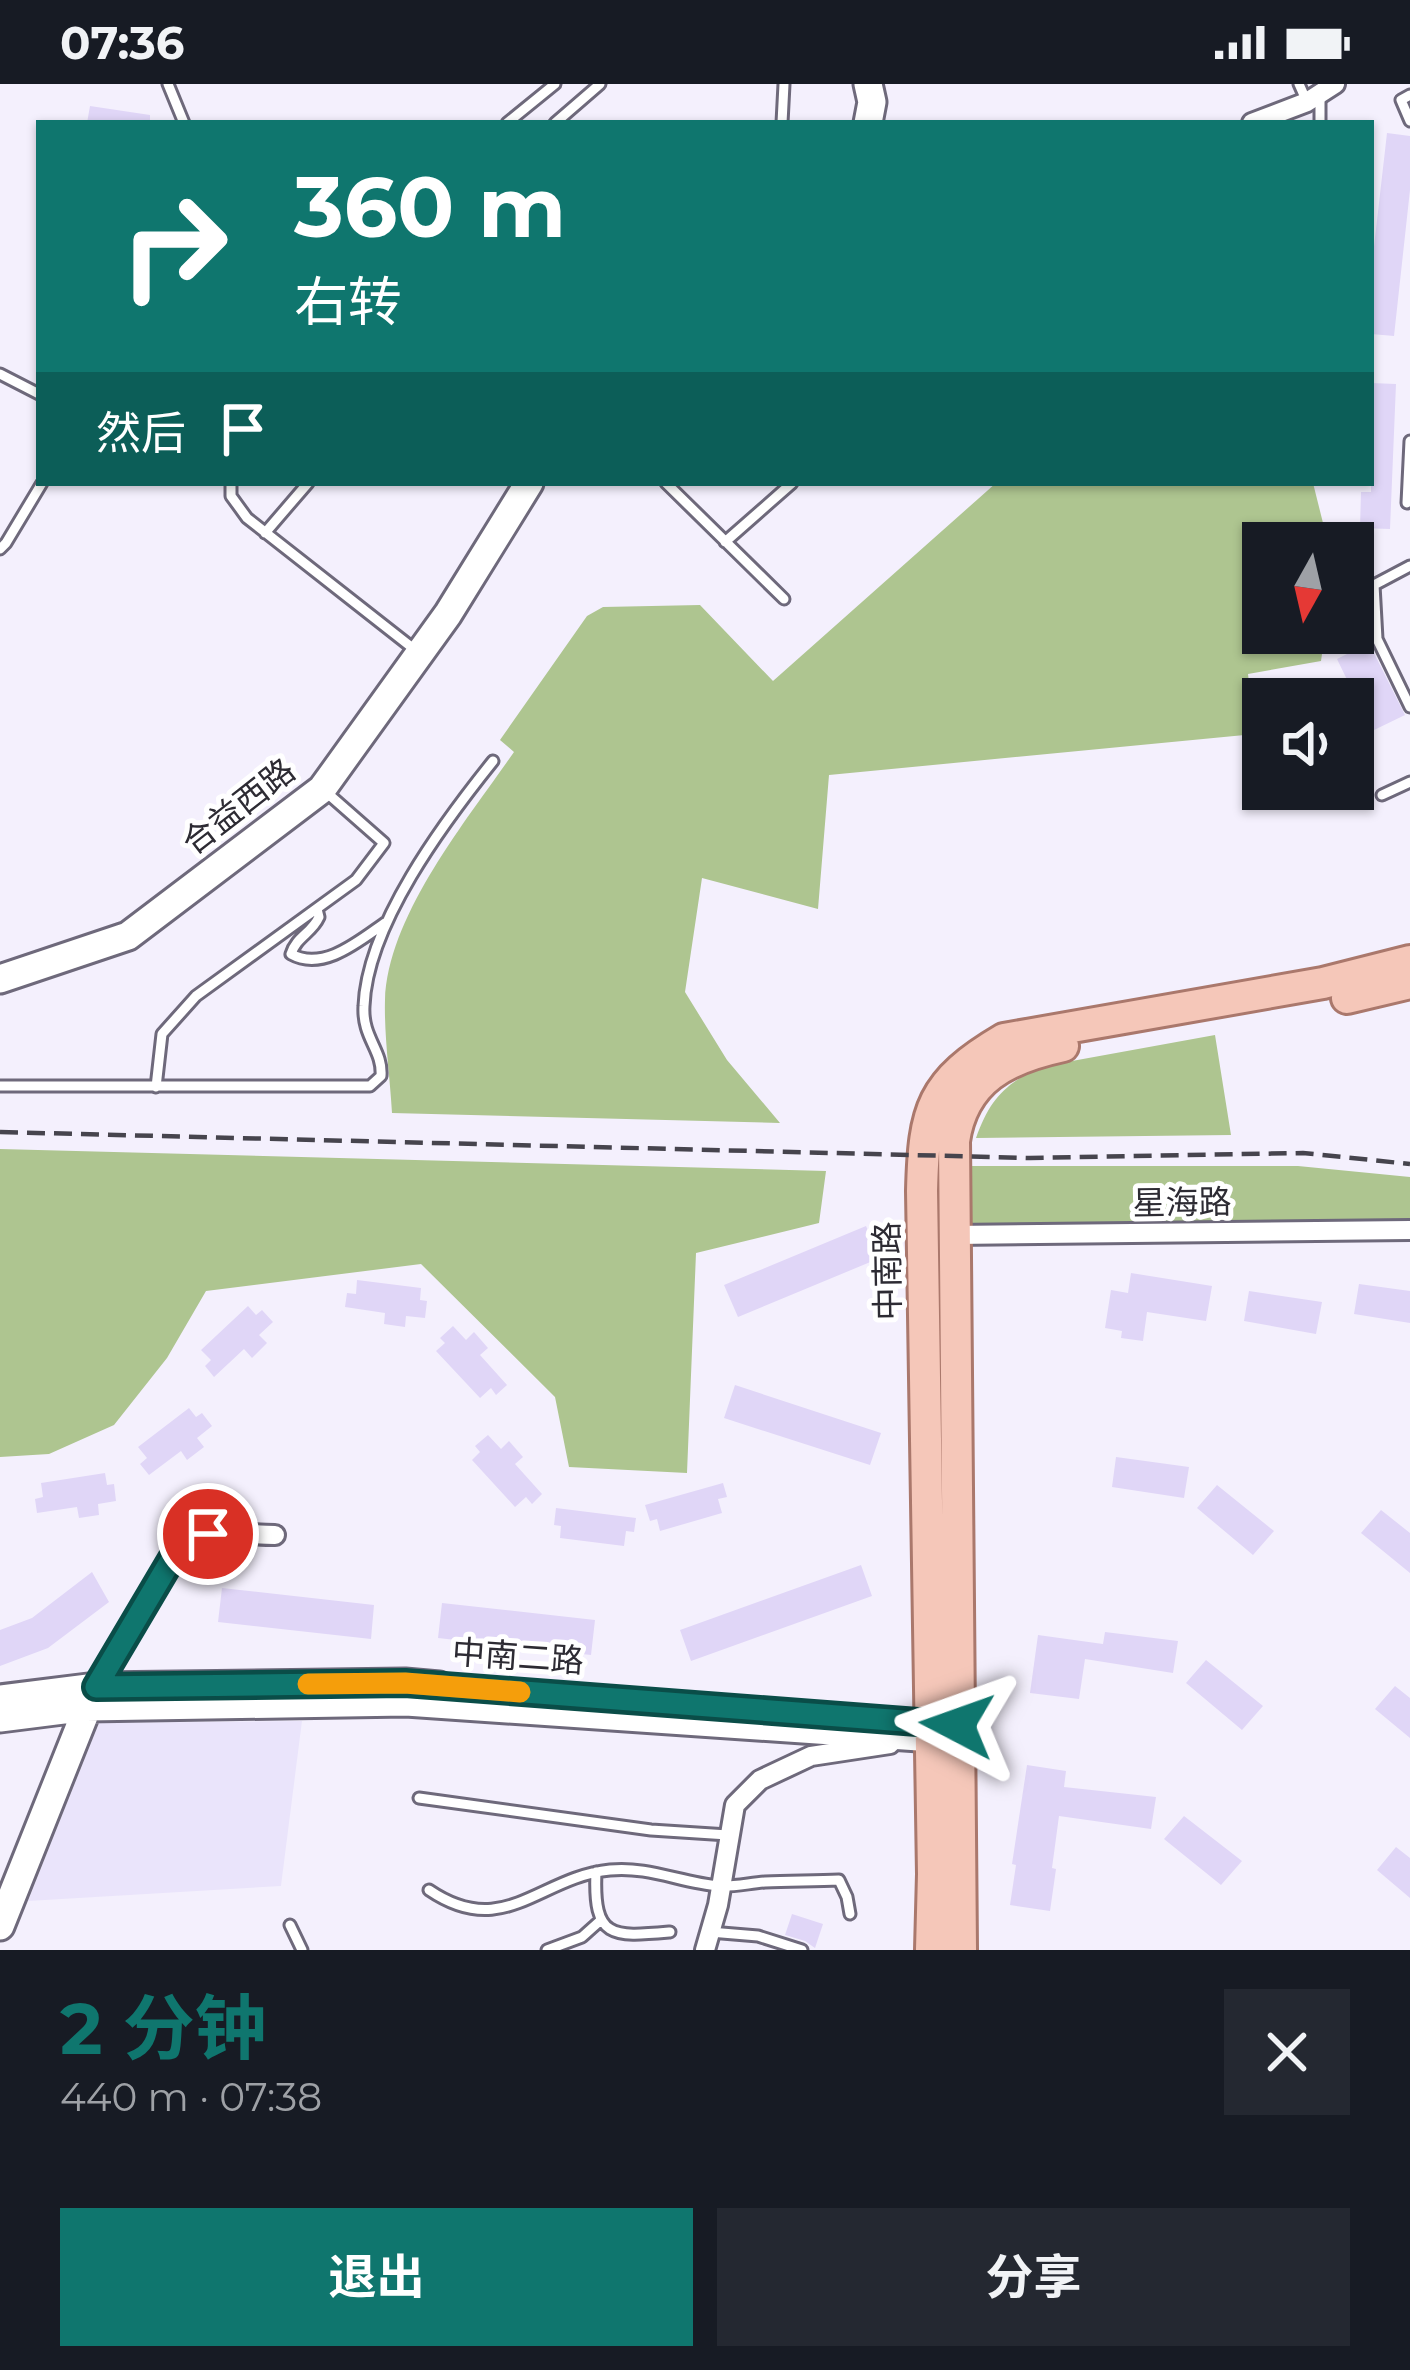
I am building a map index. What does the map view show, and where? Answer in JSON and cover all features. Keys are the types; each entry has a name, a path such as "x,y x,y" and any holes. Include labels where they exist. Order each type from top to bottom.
{"main road":[{"name":"中南路","path":"961,1950 944,1732 923,1139 932,1107 948,1079 1004,1039 1322,983 1410,961"},
{"name":"中南路","path":"932,1950 944,1732 957,1122 987,1077 1031,1053 1328,1002 1410,983"}],"street":[{"path":"868,84 872,102 869,120"},
{"path":"1258,120 1315,91"},
{"name":"合益西路","path":"0,979 128,936 322,789 448,614 527,486"},
{"name":"星海路","path":"954,1235 1410,1231"},
{"path":"0,1926 92,1697 180,1545 192,1536 208,1534 275,1535"},
{"name":"中南二路","path":"0,1699 405,1683 944,1732"},
{"name":"中南二路","path":"0,1718 92,1697"},
{"path":"708,1941 734,1805 760,1780 811,1756 944,1732"}],"lane":[{"path":"168,84 183,120"},
{"path":"511,120 555,84"},
{"path":"558,120 600,84"},
{"path":"782,120 784,84"},
{"path":"1410,95 1401,100 1410,121"},
{"path":"0,374 36,392"},
{"path":"1407,503 1410,441"},
{"path":"0,549 40,486"},
{"path":"231,486 231,496 247,518 420,654"},
{"path":"265,532 305,486"},
{"path":"668,486 784,599"},
{"path":"725,542 789,486"},
{"path":"1410,566 1374,585 1377,639 1410,706"},
{"path":"0,1086 370,1086 381,1076 382,1062 364,1029 364,1001 374,956 389,920 449,816 494,761"},
{"path":"1382,795 1410,782"},
{"path":"156,1087 162,1034 196,996 356,880 384,843 322,789"},
{"path":"316,909 319,917 314,928 295,942 291,954 301,960 349,948 389,920"},
{"path":"419,1798 651,1830 728,1835"},
{"path":"429,1889 449,1903 475,1911 513,1905 596,1872 634,1869 721,1886 839,1880 850,1914"},
{"path":"596,1872 595,1902 602,1921 614,1933 670,1932"},
{"path":"547,1950 582,1937 602,1921"},
{"path":"290,1925 302,1950"},
{"path":"708,1941 758,1936 802,1950"}],"shaded area":[{"path":"302,1721 281,1886 28,1901 99,1723"}],"green space":[{"path":"993,486 1314,486 1323,522 1242,522 1242,654 1322,654 1321,661 1242,678 1242,735 829,775 818,909 702,878 685,992 727,1060 780,1123 392,1113 385,1000 389,968 433,870 514,752 500,740 587,616 603,607 700,605 773,681"},
{"path":"1215,1035 1231,1135 976,1138 999,1095 1039,1067"},
{"path":"0,1149 826,1171 819,1223 696,1253 687,1473 569,1467 555,1397 421,1264 206,1291 167,1358 114,1425 49,1454 0,1457"},
{"path":"965,1166 1298,1166 1410,1177 1410,1222 966,1231"}],"building":[{"path":"90,106 150,115 150,120 88,120"},
{"path":"1387,133 1410,136 1410,190 1394,336 1374,334 1374,247"},
{"path":"1374,383 1396,384 1390,529 1360,522 1361,492 1371,492 1374,486"},
{"path":"1374,653 1405,715 1374,730 1374,678 1346,678 1337,659"},
{"path":"866,1226 880,1258 738,1317 724,1285"},
{"path":"1131,1273 1212,1286 1206,1321 1147,1312 1143,1341 1121,1338 1122,1331 1105,1328 1111,1290 1128,1293"},
{"path":"357,1280 421,1288 420,1300 427,1301 425,1318 406,1316 405,1327 384,1324 385,1313 345,1307 347,1293 356,1294"},
{"path":"1359,1284 1410,1291 1410,1323 1354,1314"},
{"path":"1249,1291 1322,1302 1316,1334 1244,1321"},
{"path":"248,1306 256,1315 262,1310 273,1322 259,1335 267,1343 252,1358 244,1349 214,1377 205,1366 211,1360 201,1350"},
{"path":"453,1326 466,1340 474,1332 488,1348 480,1355 507,1385 496,1395 491,1388 480,1398 436,1351 445,1343 440,1338"},
{"path":"735,1385 881,1433 870,1465 724,1418"},
{"path":"189,1408 196,1417 202,1413 212,1426 197,1438 204,1447 187,1460 181,1451 149,1475 140,1464 147,1458 138,1447"},
{"path":"488,1435 501,1449 509,1441 523,1457 515,1464 542,1494 532,1504 526,1497 515,1507 472,1460 480,1452 475,1446"},
{"path":"1116,1457 1189,1467 1184,1498 1112,1487"},
{"path":"105,1473 107,1485 114,1484 116,1501 98,1504 99,1515 79,1518 77,1507 37,1513 35,1499 43,1497 41,1483"},
{"path":"723,1483 727,1497 718,1499 722,1513 660,1531 657,1519 650,1521 645,1505"},
{"path":"1217,1485 1274,1531 1253,1555 1197,1508"},
{"path":"556,1508 636,1518 634,1532 626,1531 624,1546 560,1538 561,1526 554,1525"},
{"path":"1381,1510 1410,1533 1410,1573 1361,1533"},
{"path":"861,1565 872,1596 691,1661 680,1630"},
{"path":"92,1572 109,1602 48,1648 0,1666 0,1630 32,1618"},
{"path":"222,1588 374,1605 371,1639 218,1622"},
{"path":"442,1603 595,1620 591,1655 438,1638"},
{"path":"1105,1632 1178,1641 1173,1673 1085,1659 1079,1699 1030,1693 1038,1635 1103,1644"},
{"path":"1206,1660 1263,1706 1242,1730 1186,1683"},
{"path":"1395,1686 1410,1698 1410,1738 1375,1709"},
{"path":"1027,1765 1066,1771 1064,1787 1156,1797 1151,1829 1059,1816 1050,1911 1010,1905"},
{"path":"1184,1816 1242,1861 1221,1885 1164,1839"},
{"path":"1396,1847 1410,1858 1410,1898 1377,1870"},
{"path":"792,1914 823,1924 815,1948 785,1935"}],"railway":[{"path":"0,1132 1030,1158 1303,1153 1410,1164"}],"slow traffic":[{"path":"308,1684 405,1683 520,1692"}],"route":[{"path":"208,1534 192,1536 180,1545 96,1687 405,1683 957,1725"}]}
